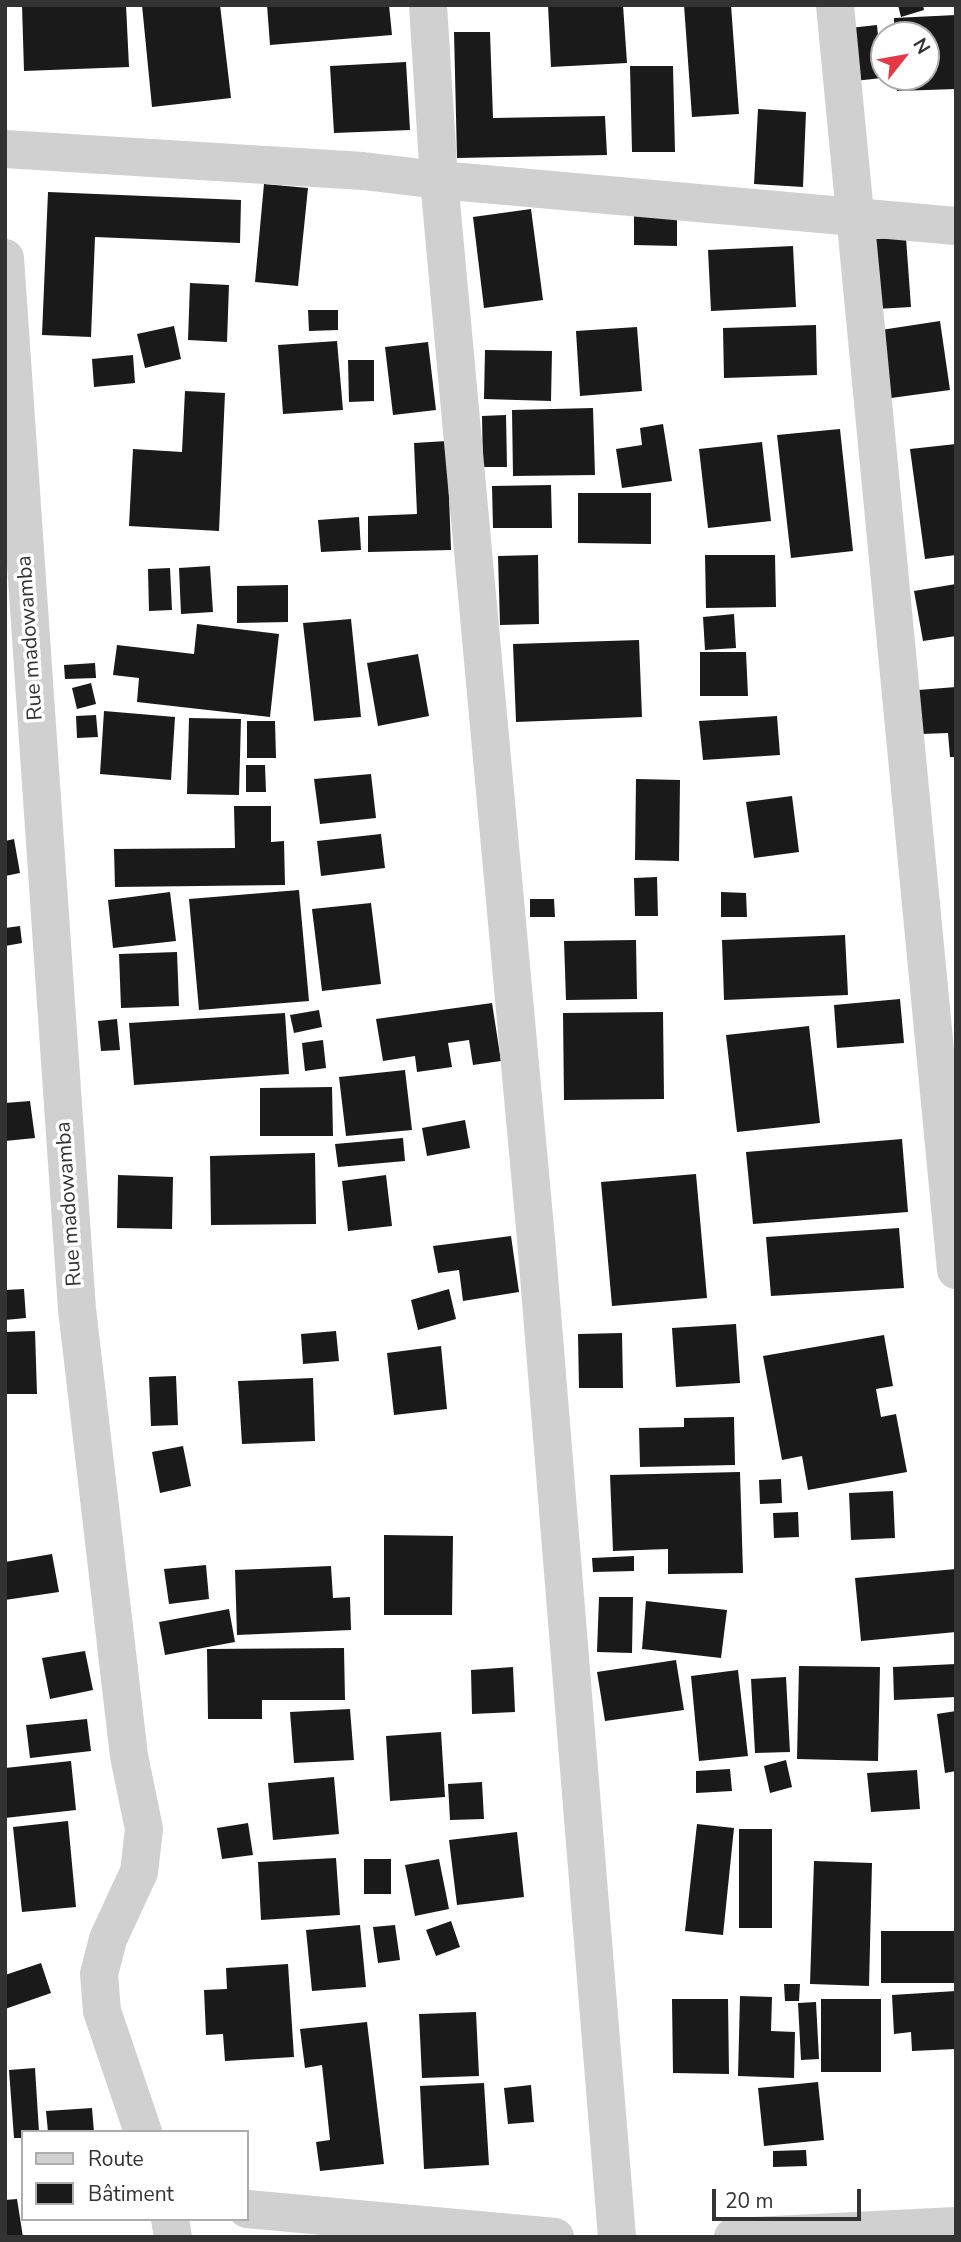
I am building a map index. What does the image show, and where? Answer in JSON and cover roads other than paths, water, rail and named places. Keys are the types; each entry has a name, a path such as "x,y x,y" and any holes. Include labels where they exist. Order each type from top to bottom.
{"street":[{"path":"428,5 439,180 537,1253 617,2237"},
{"path":"835,5 956,1269"},
{"path":"5,149 363,171 956,226"},
{"name":"Rue madowamba","path":"5,258 77,1309 129,1756 144,1829 139,1872 108,1939 99,1974 102,2011 142,2130"},
{"path":"248,2209 555,2237"},
{"path":"733,2237 956,2226"}]}
